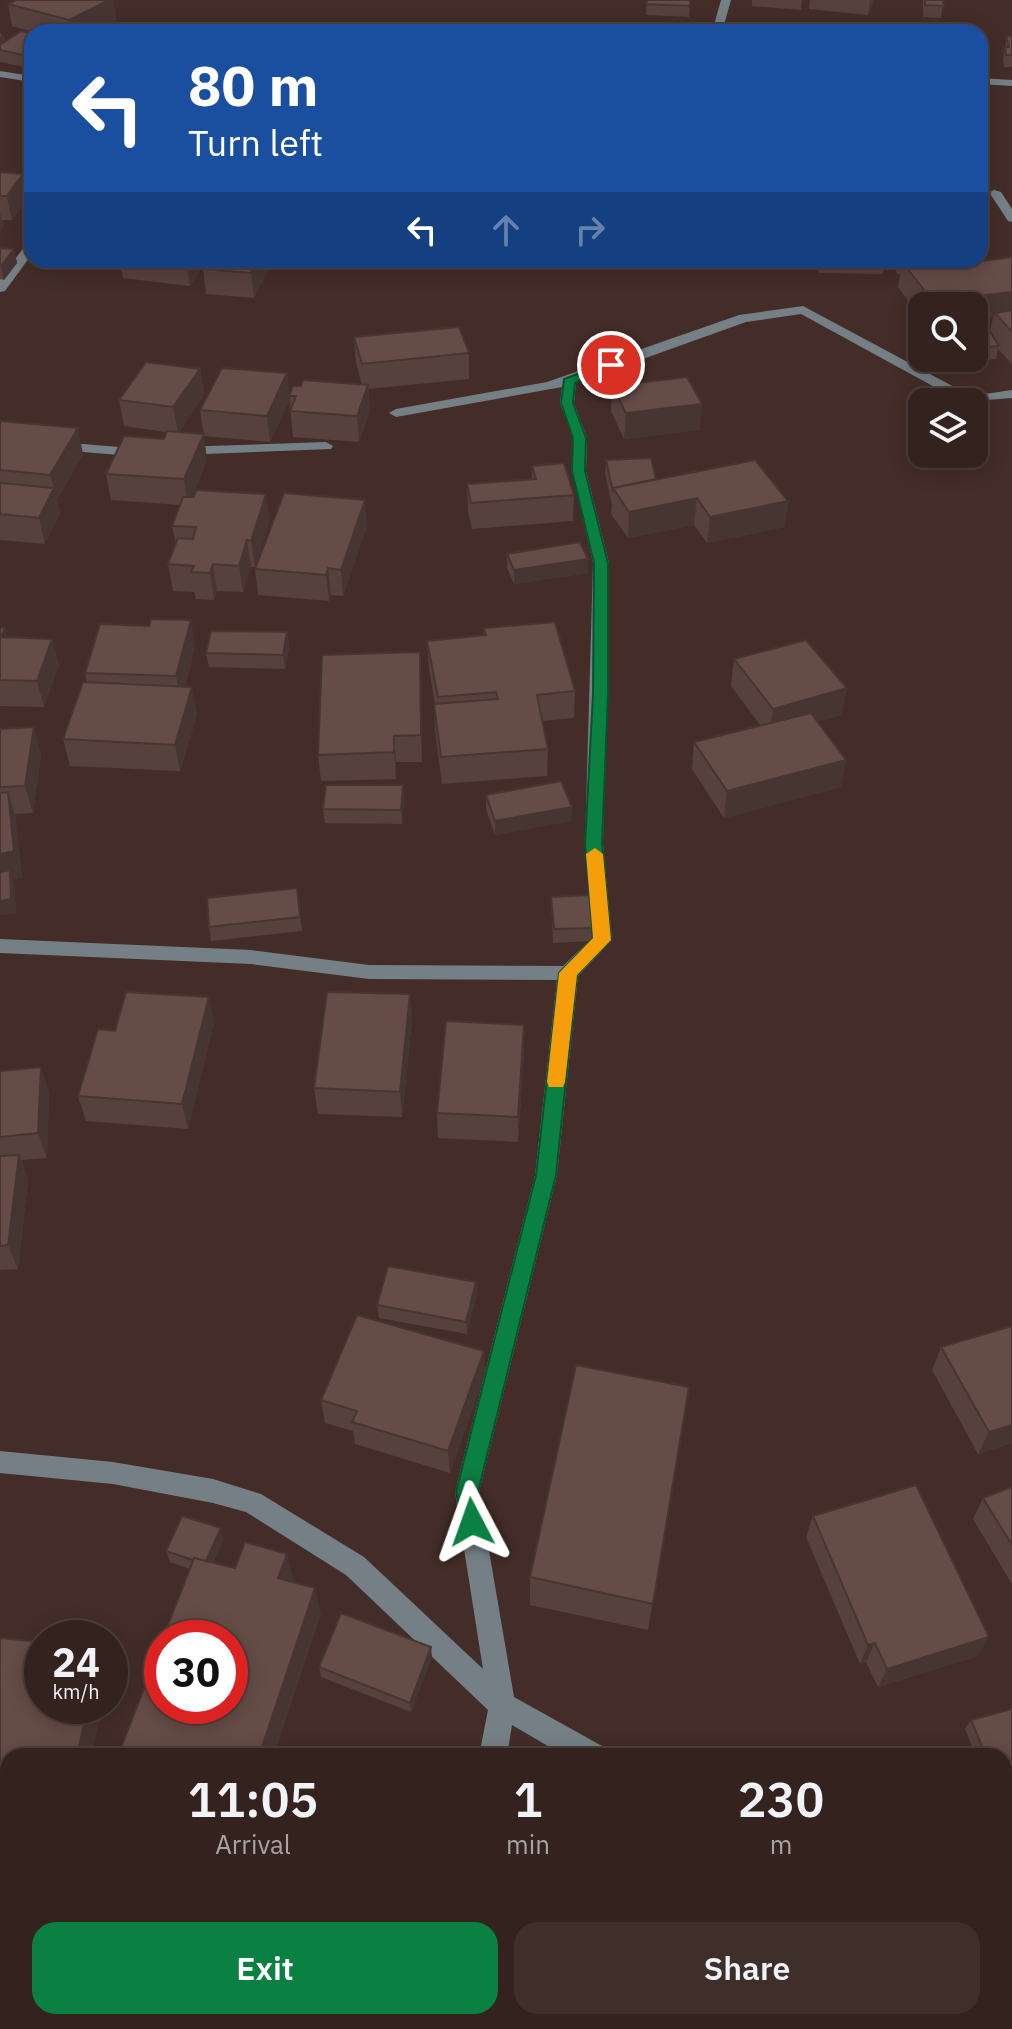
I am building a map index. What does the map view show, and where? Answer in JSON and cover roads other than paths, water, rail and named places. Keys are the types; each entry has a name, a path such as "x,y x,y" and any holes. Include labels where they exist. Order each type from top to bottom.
{"street":[{"path":"719,24 726,0"},
{"path":"0,74 24,78"},
{"path":"988,82 1012,83"},
{"path":"995,192 1012,218"},
{"path":"0,288 24,256"},
{"path":"396,413 447,402 528,392 569,381 744,318 803,310 969,400 1012,394"},
{"path":"494,1748 502,1705 467,1492 546,1175 568,973 602,940 594,844 601,563 579,471 580,438 567,403 569,381"},
{"path":"0,441 159,452 326,446"},
{"path":"0,946 251,957 369,972 568,973"},
{"path":"0,1462 113,1473 213,1491 252,1502 355,1566 502,1705 578,1748"}]}
